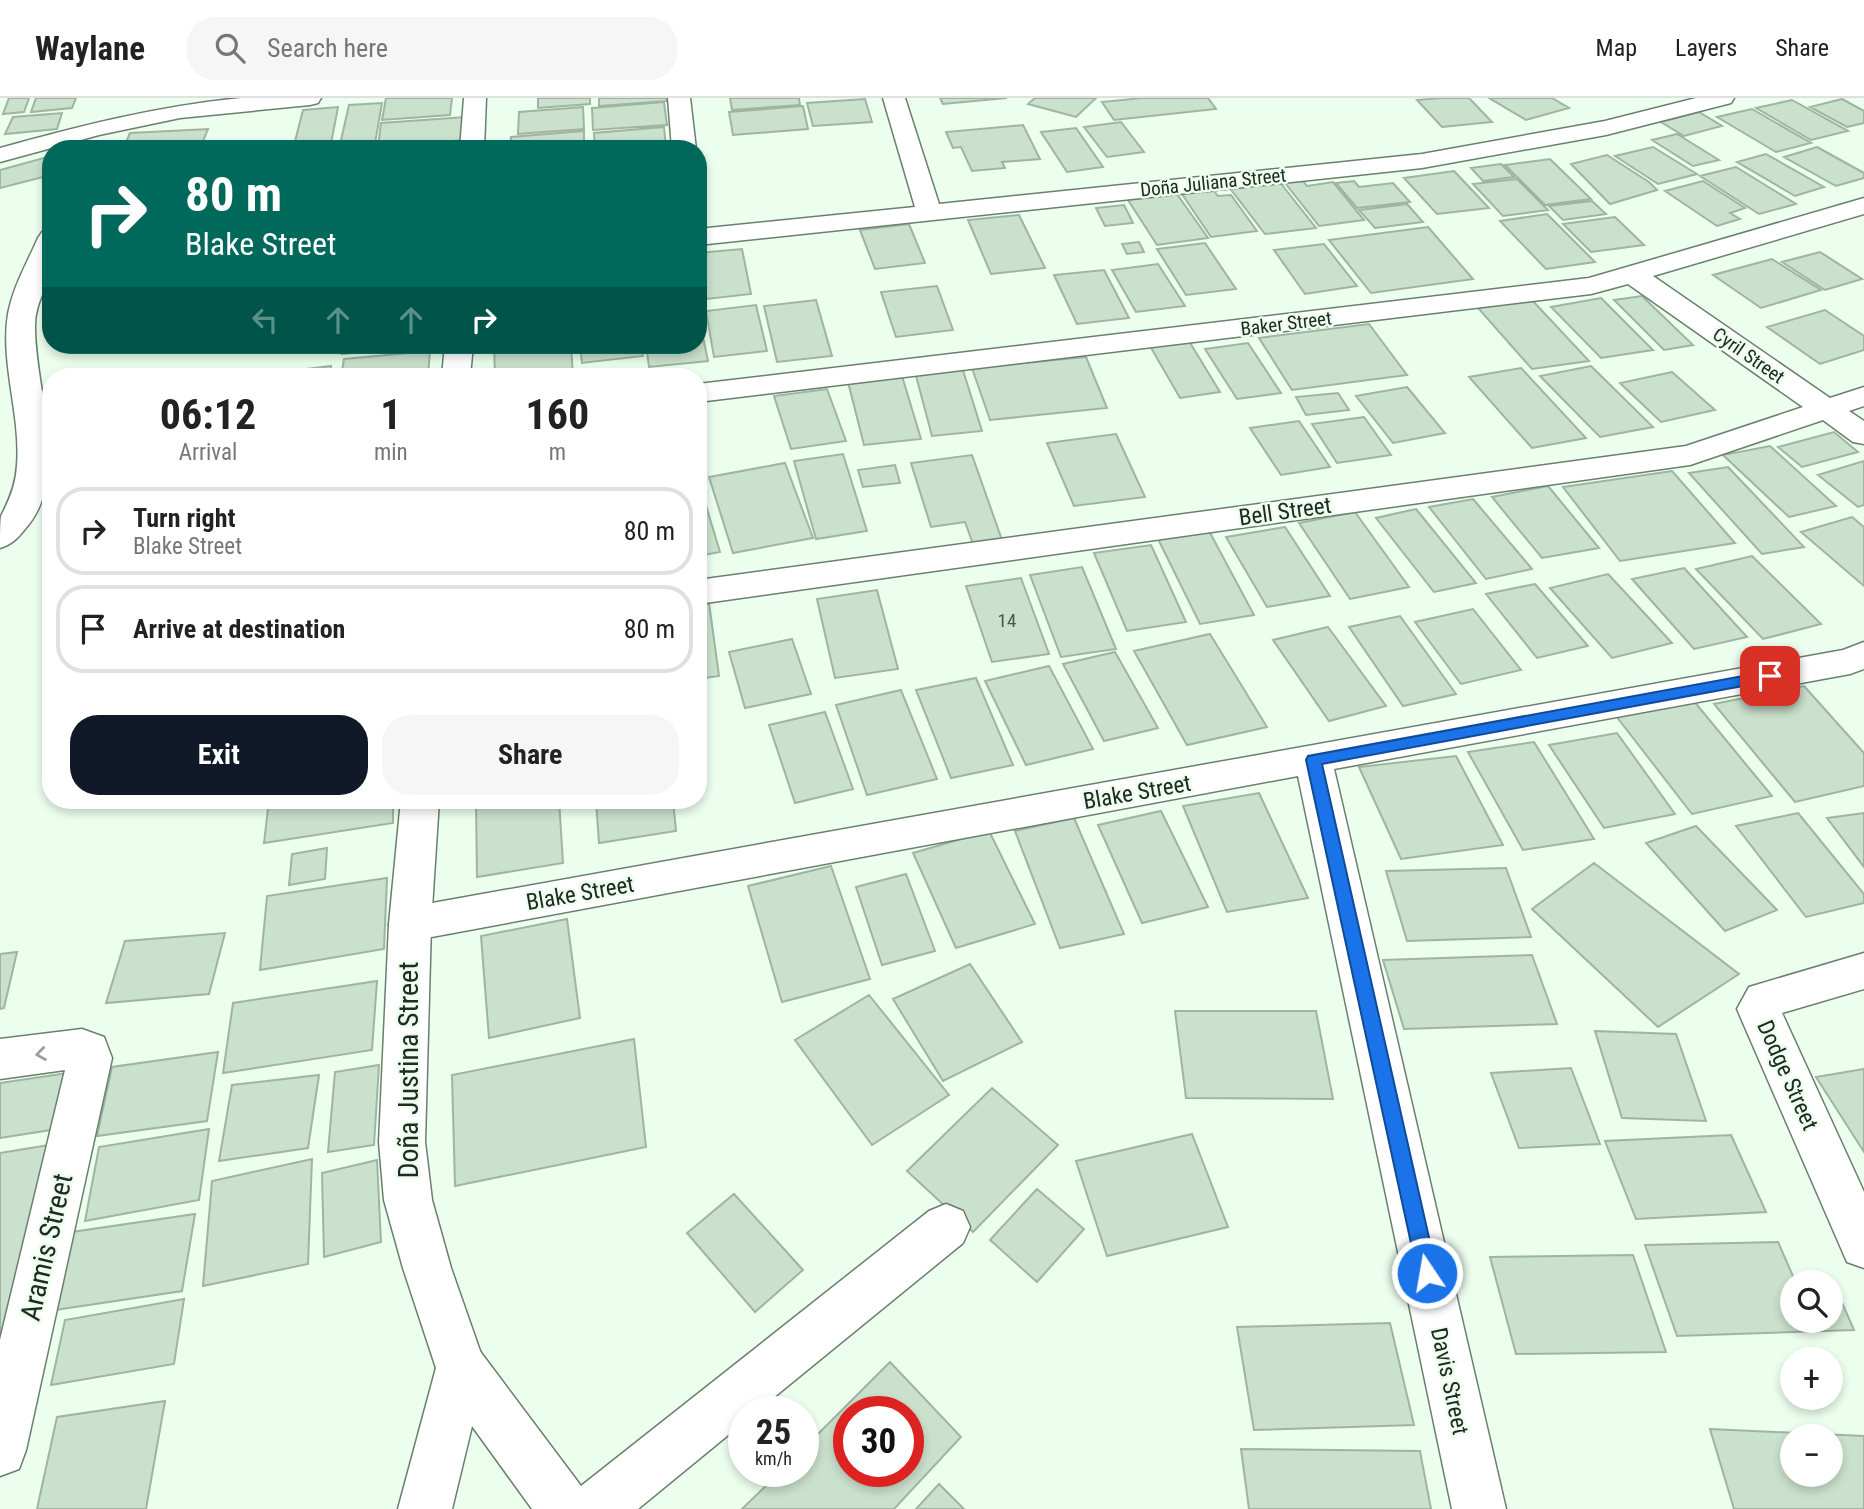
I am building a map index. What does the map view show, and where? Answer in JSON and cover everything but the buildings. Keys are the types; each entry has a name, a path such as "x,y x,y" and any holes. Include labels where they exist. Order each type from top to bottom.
{"street":[{"path":"55,140 180,111 310,98"},
{"path":"473,140 475,98"},
{"path":"679,98 683,140"},
{"path":"894,98 929,211"},
{"name":"Doña Juliana Street","path":"707,236 1422,161 1606,128 1723,98"},
{"path":"0,155 42,144"},
{"name":"Baker Street","path":"707,392 1591,286 1864,206"},
{"path":"0,537 13,526 27,503 33,453 19,312 42,259"},
{"name":"Cyril Street","path":"1633,275 1864,435"},
{"path":"19,312 42,316"},
{"name":"Bell Street","path":"707,591 1690,455 1864,396"},
{"name":"Blake Street","path":"410,924 1850,661 1864,655"},
{"name":"Davis Street","path":"1313,760 1479,1509"},
{"name":"Doña Justina Street","path":"419,809 410,924 402,1142 408,1200 427,1268 461,1368 565,1509"},
{"name":"Dodge Street","path":"1864,971 1764,1000 1759,1009 1864,1245"},
{"name":"Aramis Street","path":"0,1059 82,1048 88,1051 90,1058 0,1450"},
{"path":"595,1509 946,1227"},
{"path":"425,1509 461,1368"}],"route":[{"path":"1427,1273 1313,760 1770,676"}]}
